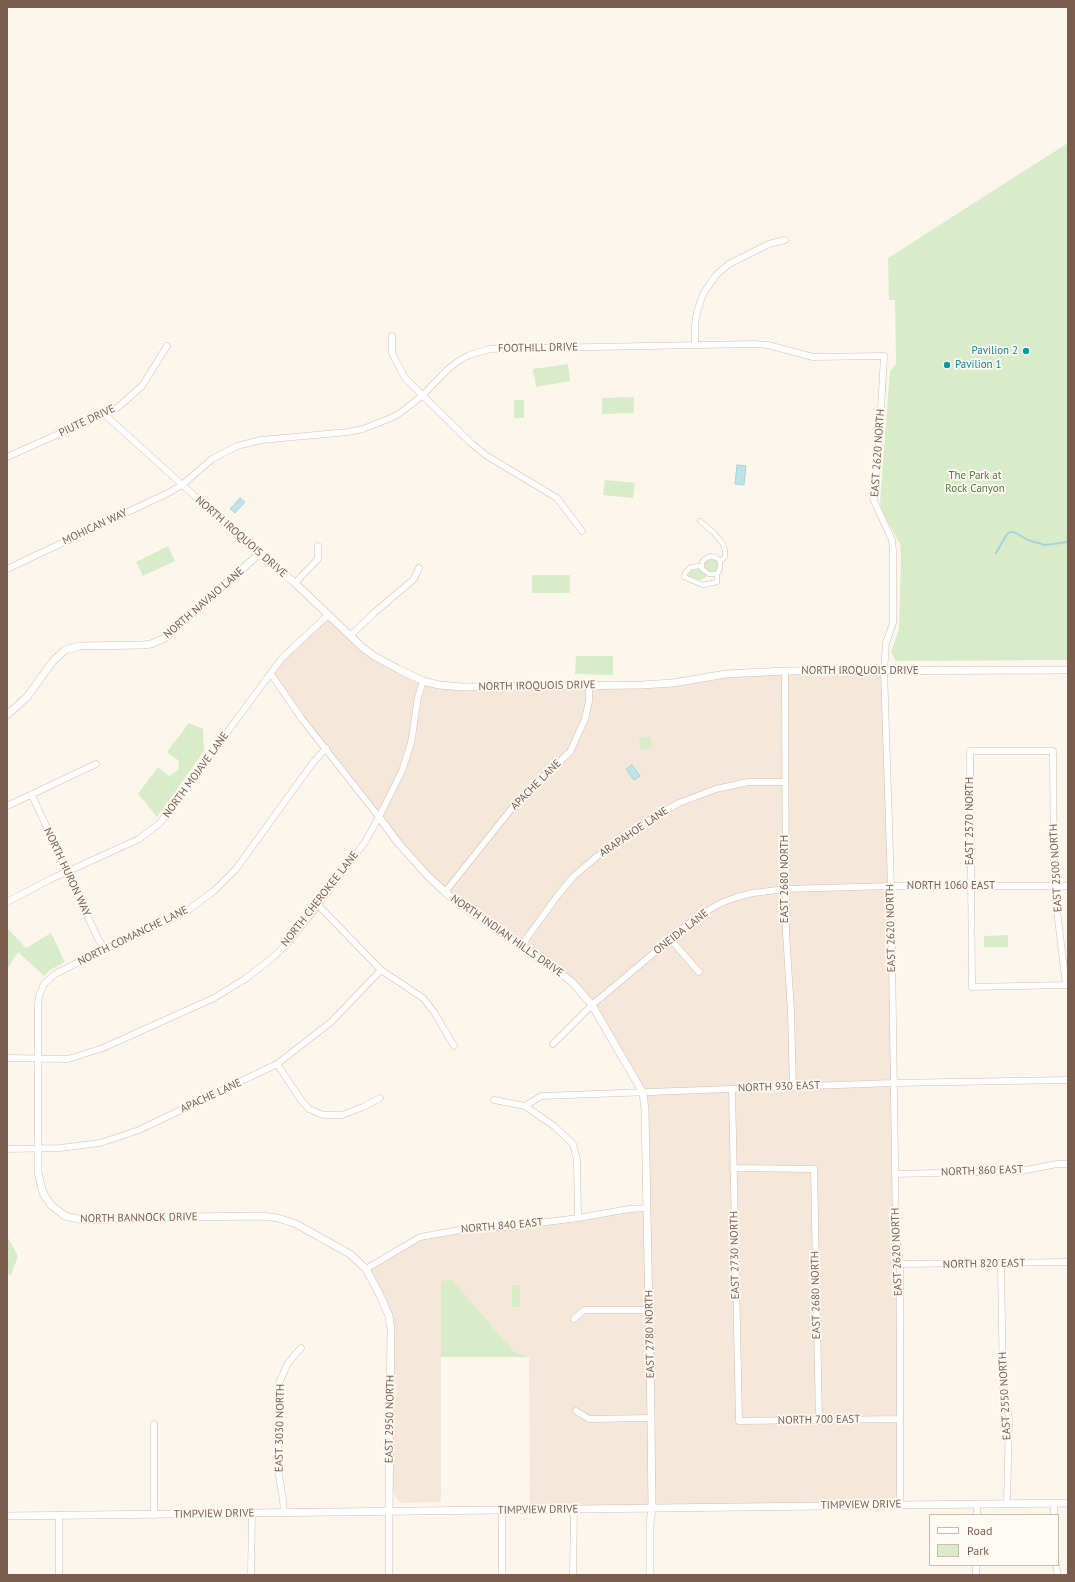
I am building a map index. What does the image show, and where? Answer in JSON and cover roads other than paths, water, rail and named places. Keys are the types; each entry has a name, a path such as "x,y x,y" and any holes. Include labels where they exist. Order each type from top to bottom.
{"street":[{"path":"695,346 695,324 698,308 703,294 716,275 729,264 769,244 785,240"},
{"path":"392,336 392,353 405,378 471,443 487,456 557,498 582,531"},
{"name":"FOOTHILL DRIVE","path":"182,484 212,459 237,446 261,440 341,433 363,429 378,424 400,413 423,395 447,370 457,362 490,349 753,344 768,345 813,357 884,356"},
{"name":"PIUTE DRIVE","path":"7,457 117,408 142,386 167,346"},
{"name":"EAST 2620 NORTH","path":"884,356 878,464 874,488 874,501 892,540 893,551 893,623 886,644 884,670 890,886 896,1232 900,1264 900,1505"},
{"name":"NORTH IROQUOIS DRIVE","path":"104,414 259,554 295,583 374,656 398,670 423,681 439,685 463,687 589,686 673,683 726,674 785,671 1068,670"},
{"name":"MOHICAN WAY","path":"7,569 168,493 182,484"},
{"path":"700,521 714,533 723,544 725,550 725,556 720,561 717,582 703,585 684,578 685,573 688,570 696,566 701,566"},
{"path":"295,583 318,558 318,546"},
{"name":"NORTH NAVAJO LANE","path":"7,715 27,696 53,660 65,650 80,646 146,644 165,638 259,554"},
{"path":"701,566 705,559 711,556 720,561"},
{"path":"701,566 704,572 709,574 717,574"},
{"path":"350,635 414,579 420,568"},
{"name":"NORTH MOJAVE LANE","path":"7,902 51,879 139,839 160,823 282,658 328,615"},
{"name":"EAST 2680 NORTH","path":"785,671 786,932 791,1012 793,1087"},
{"name":"NORTH INDIAN HILLS DRIVE","path":"271,674 302,719 399,844 428,876 459,904 564,976 592,1005 643,1092"},
{"name":"NORTH CHEROKEE LANE","path":"7,1058 68,1059 103,1048 214,998 252,974 271,959 287,944 318,905 365,842 379,817 402,771 411,743 418,697 423,681"},
{"name":"APACHE LANE","path":"445,892 520,798 570,752 585,719 589,702 589,686"},
{"name":"NORTH COMANCHE LANE","path":"38,1058 38,1004 39,996 44,984 55,974 104,949 174,918 188,910 214,891 236,869 312,764 326,748"},
{"name":"EAST 2500 NORTH","path":"970,751 1053,751 1054,886 1066,985"},
{"name":"EAST 2570 NORTH","path":"970,751 972,987 1066,985"},
{"path":"7,806 96,764"},
{"name":"ARAPAHOE LANE","path":"521,946 573,877 595,858 655,815 679,802 716,789 748,782 785,782"},
{"name":"NORTH HURON WAY","path":"32,795 67,873 104,949"},
{"name":"NORTH 1060 EAST","path":"786,889 890,886 1068,886"},
{"name":"ONEIDA LANE","path":"553,1044 592,1005 698,916 721,903 737,897 753,893 786,889"},
{"path":"318,905 381,970 423,998 438,1018 454,1046"},
{"path":"671,940 699,972"},
{"name":"APACHE LANE","path":"7,1149 82,1146 100,1143 139,1130 278,1064 330,1022 381,970"},
{"name":"NORTH BANNOCK DRIVE","path":"38,1058 38,1173 43,1192 51,1205 65,1216 83,1220 246,1217 278,1218 296,1224 350,1254 366,1269"},
{"path":"278,1064 301,1100 309,1109 323,1115 342,1115 363,1107 380,1098"},
{"name":"NORTH 930 EAST","path":"525,1106 541,1096 893,1083 1068,1080"},
{"name":"EAST 2730 NORTH","path":"732,1089 739,1421"},
{"name":"EAST 2780 NORTH","path":"643,1092 645,1110 651,1418 652,1509 650,1523 650,1575"},
{"path":"494,1100 525,1106 554,1126 572,1144 577,1160 578,1218"},
{"name":"NORTH 860 EAST","path":"895,1174 1021,1171 1056,1164 1068,1164"},
{"name":"EAST 2680 NORTH","path":"733,1168 814,1169 819,1420"},
{"name":"NORTH 840 EAST","path":"366,1269 420,1237 471,1228 508,1227 578,1218 629,1209 647,1208"},
{"name":"NORTH 820 EAST","path":"900,1264 1001,1264 1068,1262"},
{"name":"EAST 2550 NORTH","path":"1001,1264 1003,1387 1009,1418 1007,1503"},
{"name":"EAST 2950 NORTH","path":"366,1269 389,1316 391,1330 389,1575"},
{"path":"574,1319 584,1310 649,1310"},
{"name":"EAST 3030 NORTH","path":"284,1513 278,1469 279,1383 288,1363 301,1348"},
{"path":"576,1412 589,1419 651,1418"},
{"name":"NORTH 700 EAST","path":"739,1421 899,1419"},
{"path":"154,1424 154,1514"},
{"path":"1054,1503 1054,1514"},
{"name":"TIMPVIEW DRIVE","path":"7,1516 1068,1503"},
{"path":"976,1514 977,1504"},
{"path":"502,1510 502,1575"},
{"path":"573,1575 574,1510"},
{"path":"251,1575 252,1513"},
{"path":"59,1516 59,1575"}],"water":[{"path":"737,465 746,466 744,485 735,484"},
{"path":"240,498 245,502 235,513 230,509"},
{"path":"632,765 640,776 634,780 626,769"}],"waterway":[{"path":"996,553 1007,534 1010,532 1014,532 1028,540 1045,545 1068,542"}],"place":[{"name":"Pavilion 2","path":"1026,351"},
{"name":"Pavilion 1","path":"947,365"}],"park label":[{"name":"The Park at Rock Canyon","path":"975,482"}]}
